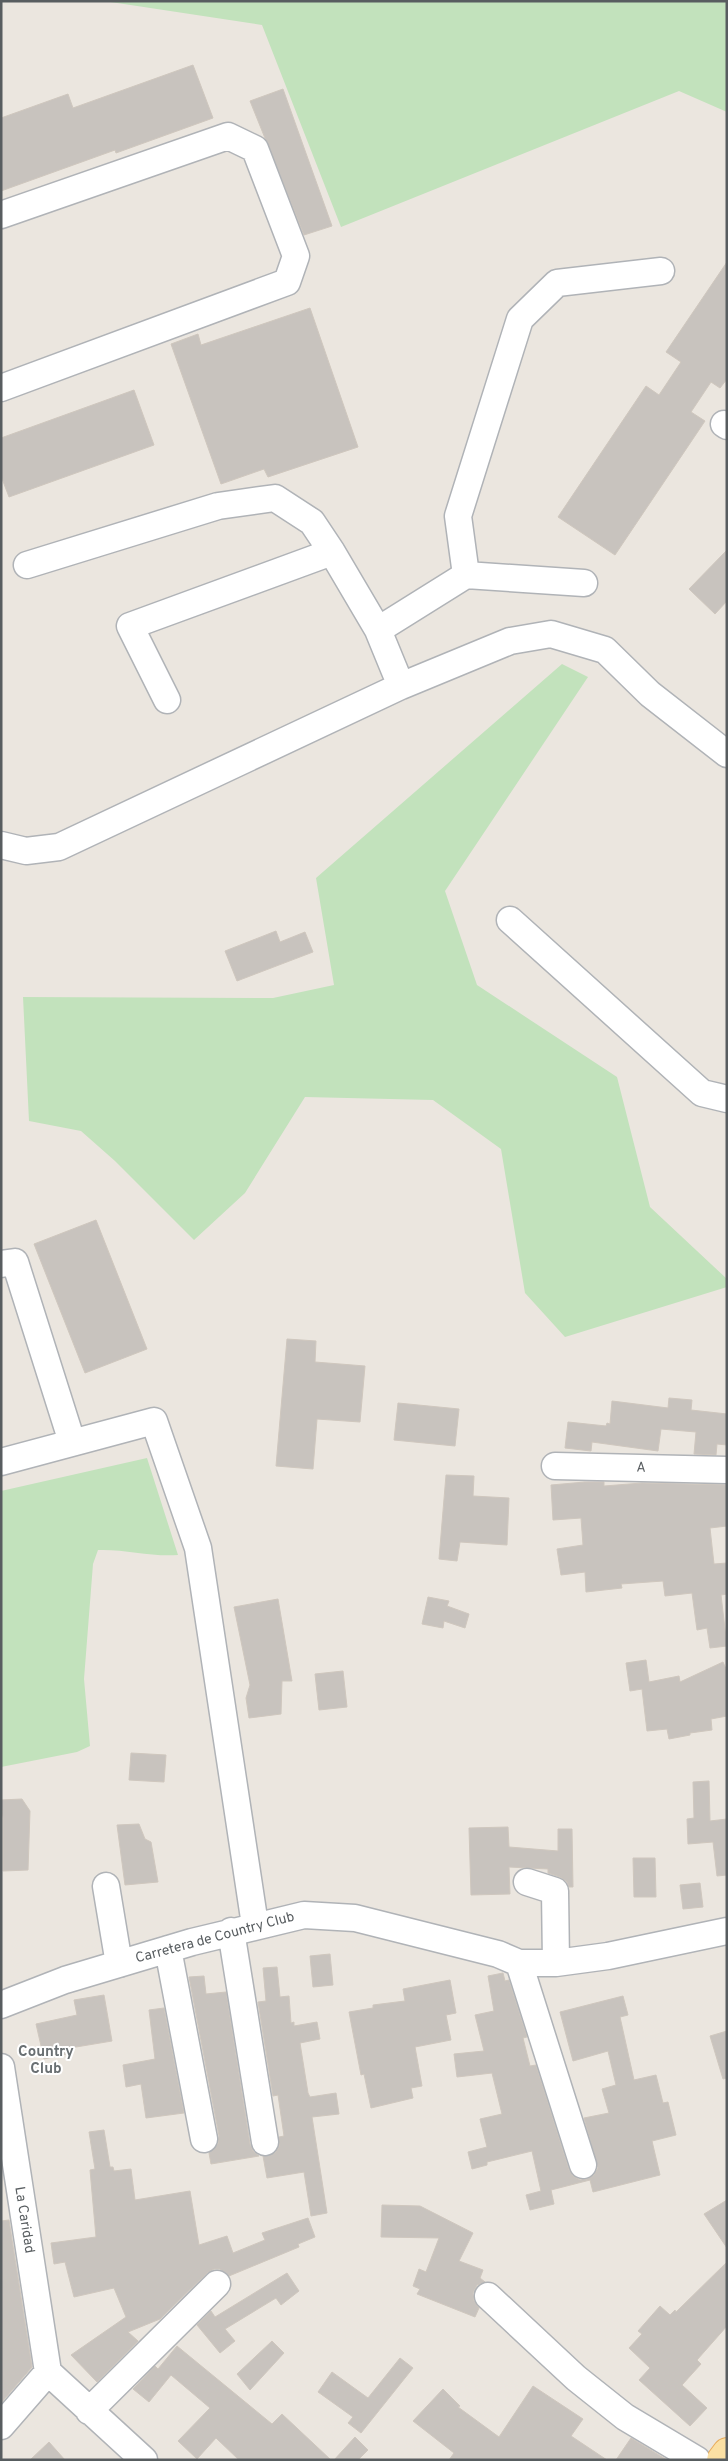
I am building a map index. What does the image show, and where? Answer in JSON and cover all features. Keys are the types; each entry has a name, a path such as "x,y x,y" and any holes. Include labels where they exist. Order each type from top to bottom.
{"main road":[{"path":"721,2460 727,2452"}],"street":[{"path":"1,215 228,136 255,149 296,256 287,282 1,388"},
{"path":"466,575 458,516 520,319 557,283 660,271"},
{"path":"27,565 218,506 275,498 312,522 378,630 401,686"},
{"path":"167,700 130,626 332,552"},
{"path":"378,630 466,575 584,583"},
{"path":"1,845 26,851 59,847 401,686 510,641 551,634 605,650 650,694 727,754"},
{"path":"510,920 702,1093 727,1099"},
{"path":"1,1264 15,1262 72,1442"},
{"path":"1,1462 154,1421 198,1548 243,1928 265,2142"},
{"name":"A","path":"555,1466 727,1470"},
{"path":"527,1882 555,1891 556,1962"},
{"path":"106,1886 119,1964"},
{"name":"Carretera de Country Club","path":"1,2005 65,1980 168,1949 243,1928 304,1915 355,1918 498,1954 519,1963 556,1962 608,1956 727,1931"},
{"path":"168,1949 204,2139"},
{"path":"519,1963 583,2165"},
{"name":"La Caridad","path":"1,2067 48,2372"},
{"path":"89,2411 217,2284"},
{"path":"488,2296 583,2384 625,2417 697,2460"},
{"path":"1,2426 48,2372 144,2460"}],"green space":[{"path":"104,1 727,1 727,112 679,91 341,227 262,25"},
{"path":"562,664 588,677 445,891 477,985 617,1077 650,1207 727,1279 727,1287 565,1337 525,1293 501,1149 433,1100 305,1097 245,1193 194,1240 115,1161 81,1131 29,1121 23,997 273,998 334,985 316,878"},
{"path":"147,1458 178,1555 98,1550 93,1564 84,1679 90,1746 77,1752 1,1767 1,1491"}],"building":[{"path":"193,65 213,118 116,153 115,150 1,191 1,118 68,94 73,108"},
{"path":"283,89 332,226 304,235 250,101"},
{"path":"727,262 727,379 720,388 711,382 691,412 705,421 615,555 558,517 646,386 659,395 681,362 666,352"},
{"path":"310,308 358,447 268,477 264,469 221,484 171,344 198,334 201,345"},
{"path":"134,390 154,445 9,497 1,476 1,438"},
{"path":"727,550 727,601 715,614 689,589"},
{"path":"276,931 280,942 305,932 313,952 237,981 225,951"},
{"path":"96,1220 147,1349 85,1373 34,1244"},
{"path":"287,1339 316,1341 315,1362 365,1366 360,1422 317,1419 313,1469 276,1466"},
{"path":"669,1398 692,1400 691,1410 727,1414 727,1445 717,1444 716,1455 694,1454 696,1432 661,1429 658,1451 592,1442 591,1451 565,1448 568,1422 606,1426 607,1423 610,1424 612,1401 668,1408"},
{"path":"398,1403 459,1409 455,1446 394,1440"},
{"path":"446,1475 474,1476 473,1496 509,1498 507,1545 460,1542 457,1561 439,1559"},
{"path":"604,1482 604,1486 642,1483 727,1485 727,1526 710,1528 714,1564 727,1563 727,1594 721,1595 727,1646 710,1648 707,1628 697,1630 692,1593 665,1596 663,1581 621,1584 622,1588 586,1592 585,1572 561,1575 557,1549 583,1545 581,1518 553,1520 551,1485"},
{"path":"428,1597 449,1601 447,1606 469,1614 465,1628 444,1621 443,1628 422,1624"},
{"path":"278,1599 292,1681 282,1681 281,1714 249,1718 246,1698 250,1685 234,1607"},
{"path":"646,1660 649,1682 679,1676 680,1682 723,1662 727,1671 727,1716 711,1719 712,1730 690,1733 690,1735 669,1739 667,1729 647,1731 642,1689 630,1691 626,1663"},
{"path":"343,1671 347,1707 319,1710 315,1674"},
{"path":"131,1753 166,1755 164,1782 129,1780"},
{"path":"709,1781 710,1821 727,1819 727,1875 717,1876 713,1842 688,1844 687,1819 694,1818 693,1782"},
{"path":"22,1799 30,1811 28,1870 3,1871 1,1800"},
{"path":"139,1824 145,1839 151,1842 158,1882 125,1885 117,1825"},
{"path":"508,1827 509,1847 558,1851 558,1829 572,1829 573,1887 569,1887 567,1882 560,1877 548,1873 548,1869 509,1867 510,1894 471,1895 469,1828"},
{"path":"633,1858 655,1858 656,1897 634,1897"},
{"path":"700,1883 703,1907 683,1909 680,1885"},
{"path":"330,1954 333,1985 313,1987 310,1956"},
{"path":"277,1967 280,1997 289,1996 291,2023 294,2022 294,2026 317,2022 320,2039 300,2043 308,2093 310,2097 336,2093 339,2114 312,2117 327,2213 311,2216 304,2172 267,2178 263,2156 275,2153 279,2147 279,2137 284,2136 278,2095 273,2096 258,2002 266,2001 263,1968"},
{"path":"503,1973 505,1981 509,1980 527,2037 523,2038 530,2066 536,2065 569,2170 573,2176 580,2180 594,2175 598,2168 584,2118 609,2113 602,2089 616,2085 608,2051 573,2061 560,2012 623,1996 628,2015 620,2017 634,2080 656,2075 663,2103 668,2102 676,2135 652,2141 660,2175 593,2192 590,2180 551,2190 554,2204 530,2210 526,2195 541,2191 532,2151 487,2162 487,2165 472,2169 468,2152 487,2147 480,2119 502,2114 492,2073 457,2077 454,2054 484,2051 475,2015 494,2011 488,1976"},
{"path":"204,1976 206,1994 226,1992 250,2144 253,2151 259,2156 211,2164 209,2153 218,2144 219,2136 189,1977"},
{"path":"450,1980 456,2013 446,2015 451,2040 415,2047 422,2086 411,2088 413,2098 371,2108 364,2074 361,2075 349,2012 373,2008 373,2005 405,2001 403,1989"},
{"path":"104,1995 112,2041 70,2048 71,2053 44,2059 36,2024 77,2015 74,2000"},
{"path":"164,2008 184,2113 146,2118 141,2084 126,2087 123,2065 155,2059 149,2010"},
{"path":"727,2031 727,2078 723,2079 710,2036"},
{"path":"104,2130 110,2167 113,2167 114,2171 131,2169 135,2200 190,2191 199,2245 227,2236 233,2253 265,2240 262,2233 308,2218 315,2237 298,2244 299,2247 229,2276 220,2269 214,2269 207,2273 160,2319 128,2332 138,2341 97,2382 71,2355 126,2317 114,2288 74,2297 65,2262 54,2264 51,2243 96,2237 90,2170 95,2169 89,2132"},
{"path":"727,2200 727,2248 704,2214"},
{"path":"382,2205 420,2206 473,2233 459,2261 483,2270 480,2278 485,2282 477,2285 473,2293 474,2301 479,2308 475,2317 417,2294 420,2289 413,2286 419,2269 426,2272 439,2238 381,2237"},
{"path":"9,2220 32,2367 1,2403 1,2221"},
{"path":"727,2262 727,2326 697,2360 701,2364 682,2385 707,2408 690,2426 639,2380 650,2368 629,2348 642,2334 638,2331 660,2306 670,2315 675,2310 676,2312"},
{"path":"287,2273 299,2291 281,2305 276,2298 225,2329 235,2341 220,2353 197,2325 211,2311 215,2317"},
{"path":"272,2341 284,2353 250,2390 237,2374"},
{"path":"177,2346 272,2424 282,2414 331,2460 239,2460 216,2438 197,2459 178,2441 210,2408 171,2375 149,2402 133,2389 155,2366 158,2369"},
{"path":"400,2358 413,2368 361,2433 348,2423 353,2417 318,2392 332,2372 368,2398"},
{"path":"533,2386 583,2419 571,2436 607,2460 449,2460 454,2453 413,2421 443,2389 460,2406 458,2407 499,2437"},
{"path":"355,2437 368,2450 358,2460 334,2460"},
{"path":"631,2438 667,2460 616,2460"},
{"path":"49,2442 65,2460 30,2460"}],"district":[{"name":"Country Club","path":"46,2060"}]}
